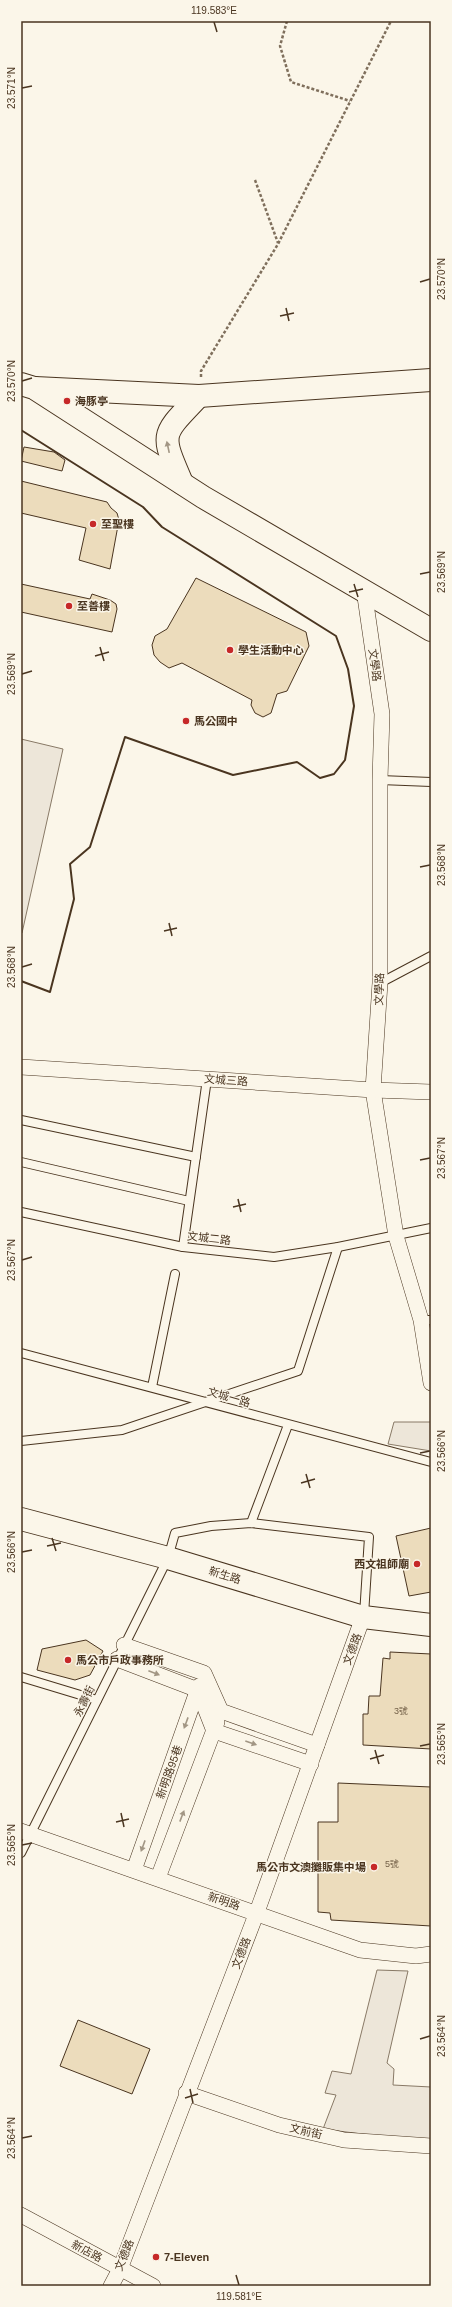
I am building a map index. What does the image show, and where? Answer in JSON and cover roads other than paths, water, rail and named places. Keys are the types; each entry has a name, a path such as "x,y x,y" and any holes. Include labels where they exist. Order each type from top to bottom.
{"main road":[{"path":"21,369 28,386 182,483 431,630"},
{"path":"28,386 199,396 431,380"},
{"path":"182,483 167,449 166,434 199,396"},
{"name":"新生路","path":"21,1519 168,1558 364,1617 431,1624"}],"street":[{"name":"文學路","path":"364,590 382,714 380,780 380,983 373,1090 396,1236 426,1320 431,1383"},
{"name":"文城三路","path":"21,1067 373,1090 431,1092"},
{"name":"文德路","path":"111,2286 120,2269 186,2093 257,1912 364,1617"},
{"path":"124,1645 204,1674 221,1711 158,1878"},
{"path":"117,1659 198,1690 214,1731 311,1764"},
{"name":"新明路95巷","path":"134,1870 204,1674"},
{"path":"221,1711 317,1745"},
{"name":"新明路","path":"26,1832 257,1912 360,1950 416,1956 431,1954"},
{"name":"文前街","path":"186,2093 279,2125 344,2140 431,2146"},
{"name":"新店路","path":"21,2216 153,2286"}],"lane":[{"path":"380,780 431,782"},
{"path":"380,983 431,956"},
{"path":"183,1247 207,1079"},
{"path":"21,1120 196,1157"},
{"path":"21,1162 189,1201"},
{"name":"文城二路","path":"21,1212 183,1247 274,1256 338,1247 431,1228"},
{"path":"21,1441 122,1430 298,1371 338,1247"},
{"path":"152,1387 175,1274"},
{"name":"文城一路","path":"21,1353 431,1462"},
{"path":"288,1425 251,1523 369,1537 364,1617"},
{"name":"永壽街","path":"21,1853 26,1832 97,1700 168,1558 176,1533 211,1526 251,1523"},
{"path":"21,1677 97,1700"}],"place":[{"name":"海豚亭","path":"67,401"},
{"name":"至聖樓","path":"93,524"},
{"name":"至善樓","path":"69,606"},
{"name":"學生活動中心","path":"230,650"},
{"name":"馬公國中","path":"186,721"},
{"name":"西文祖師廟","path":"417,1564"},
{"name":"馬公市戶政事務所","path":"68,1660"},
{"name":"馬公市文澳攤販集中場","path":"374,1867"},
{"name":"7-Eleven","path":"156,2257"}]}
